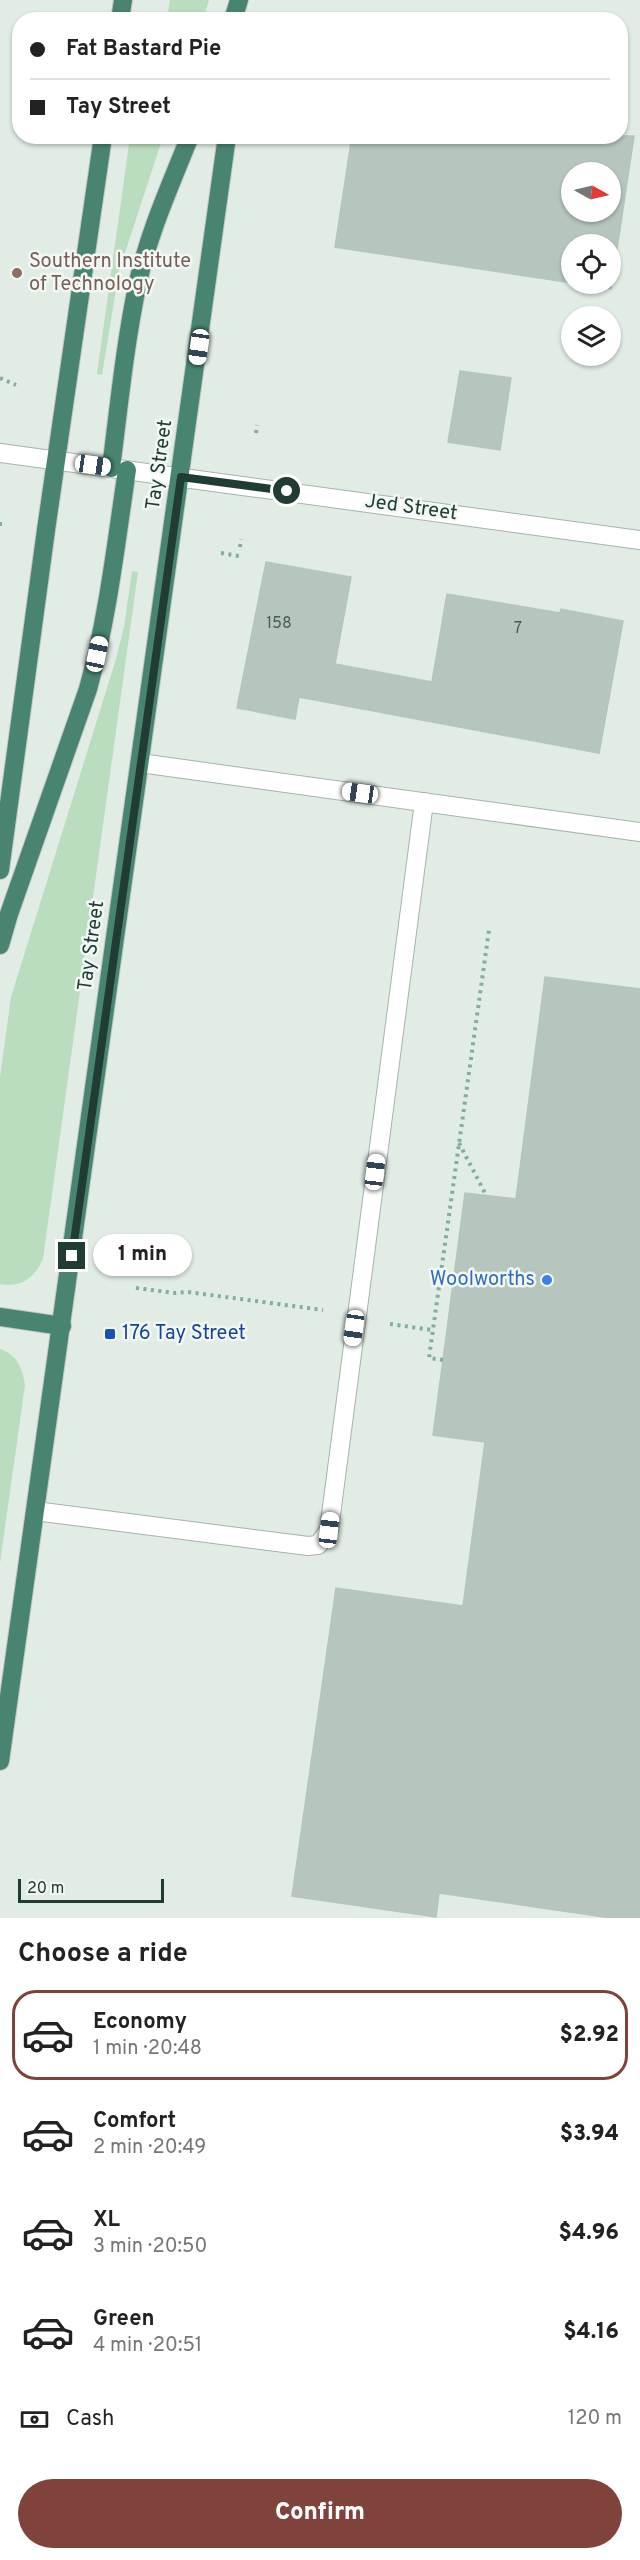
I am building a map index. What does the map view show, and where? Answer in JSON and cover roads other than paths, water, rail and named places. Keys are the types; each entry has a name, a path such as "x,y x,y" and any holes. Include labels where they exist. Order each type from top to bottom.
{"highway":[{"path":"0,870 102,144"},
{"path":"0,945 88,688 97,654 104,623 119,469 119,400 138,281 153,231 187,144"},
{"name":"Tay Street","path":"0,1761 226,144"},
{"path":"0,1317 62,1326"}],"street":[{"name":"Jed Street","path":"0,453 640,540"},
{"path":"140,763 640,832"},
{"path":"35,1511 296,1545 318,1545 329,1530 424,802"}],"place":[{"name":"Southern Institute of Technology","path":"17,273"},
{"name":"Woolworths","path":"547,1280"},
{"name":"176 Tay Street","path":"110,1334"}]}
